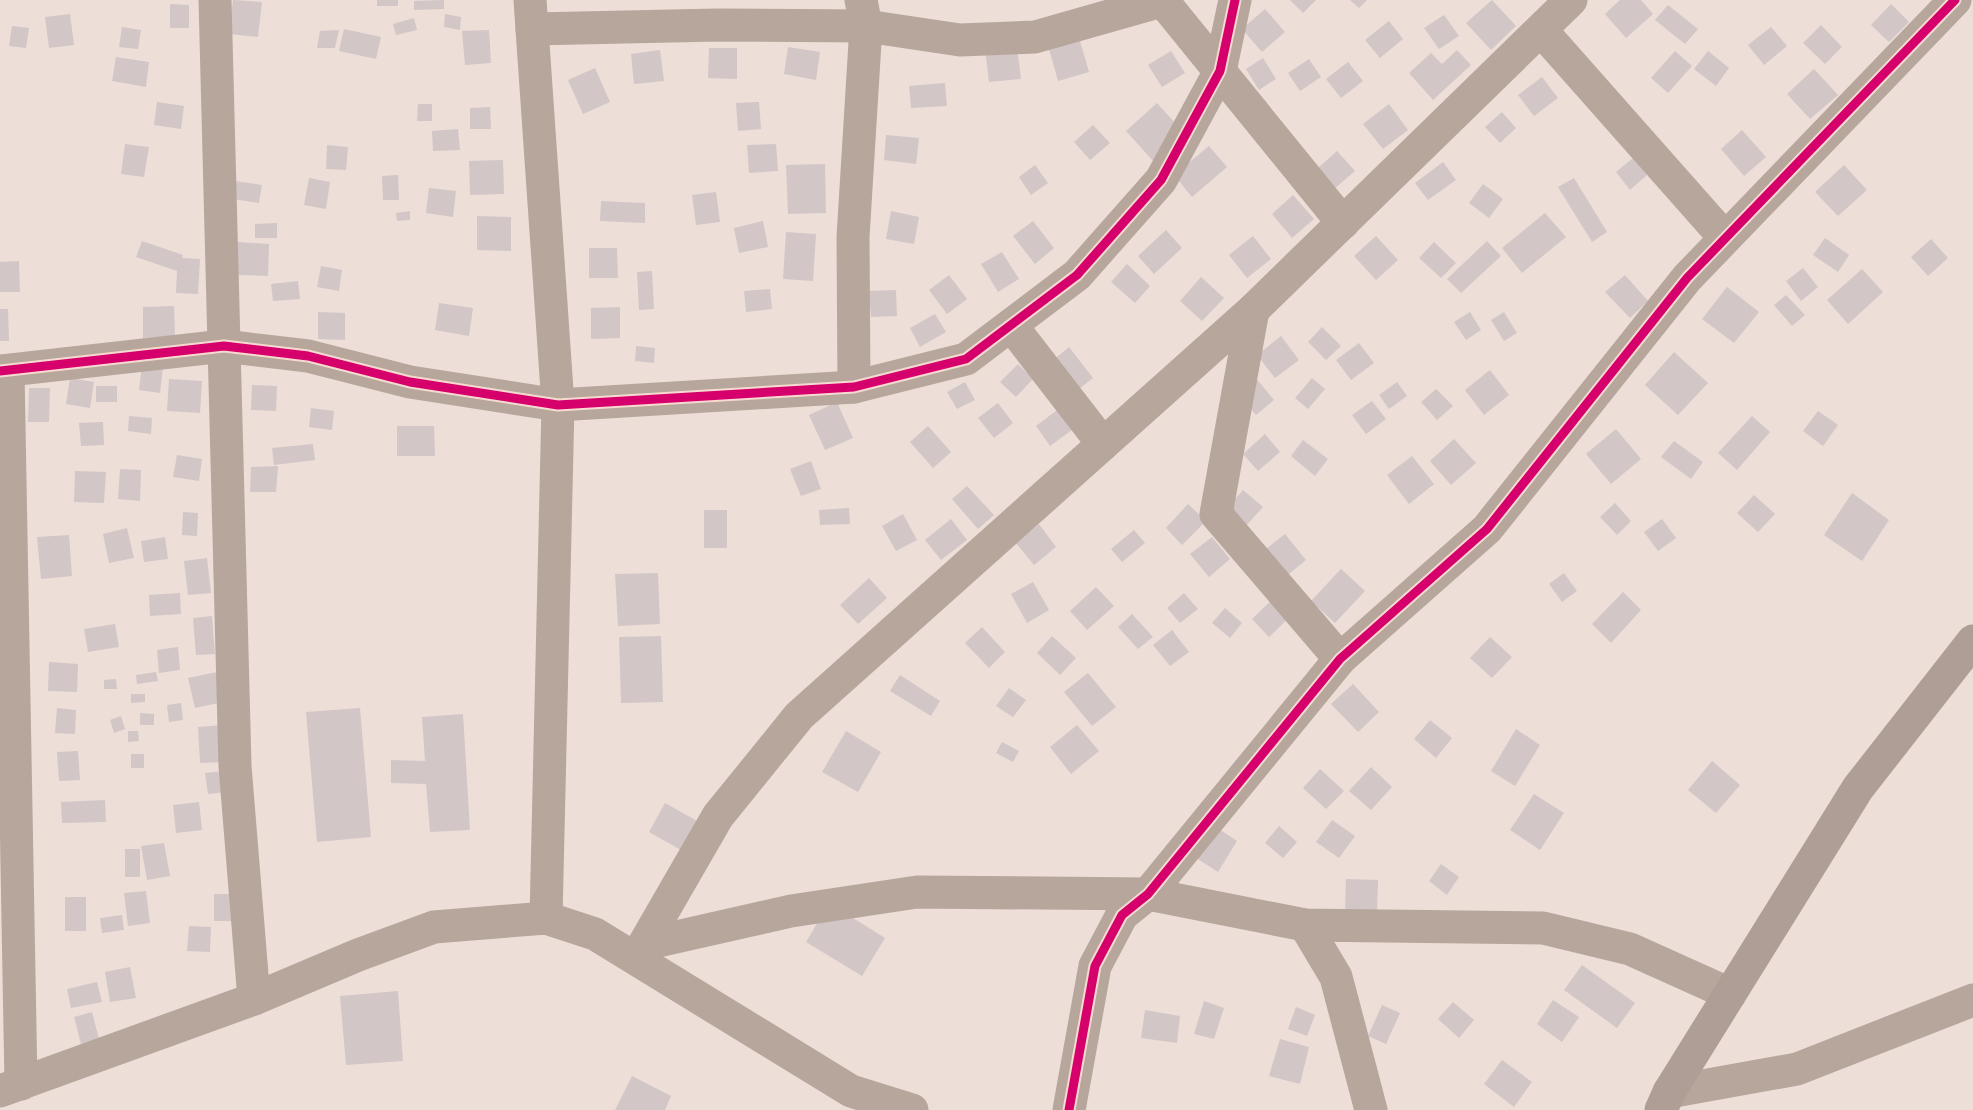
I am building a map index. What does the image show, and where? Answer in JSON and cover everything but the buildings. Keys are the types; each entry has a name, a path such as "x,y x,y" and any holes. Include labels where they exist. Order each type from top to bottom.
{"main road":[{"path":"1665,1101 1858,788 1973,640"}],"street":[{"path":"215,0 235,766 254,999"},
{"path":"546,918 558,405 531,14 718,25 863,13 960,40 1035,37 1162,0 1343,223"},
{"path":"912,1110 851,1091 640,951 546,918 434,927 358,955 254,999 11,1087 4,371 224,345 308,356 410,382 558,405 854,387 966,359 1077,275 1161,180 1220,71 1235,0"},
{"path":"640,951 718,816 799,716 1253,310 1571,0"},
{"path":"1069,1110 1095,966 1122,915 1148,894 1340,659 1487,529 1687,278 1955,0"},
{"path":"854,387 853,237 863,13"},
{"path":"1541,30 1725,238"},
{"path":"1253,310 1216,514 1340,659"},
{"path":"1011,325 1103,444"},
{"path":"640,951 791,911 917,892 1148,894 1305,925 1544,928 1630,949 1730,994"},
{"path":"1305,925 1336,978 1371,1110"},
{"path":"1665,1101 1797,1069 1973,1000"}],"cycle path":[{"path":"0,371 224,346 308,356 410,382 558,405 854,387 966,359 1077,275 1161,180 1220,71 1235,0"},
{"path":"1069,1110 1095,966 1122,915 1148,894 1340,659 1487,529 1687,278 1955,0"}]}
